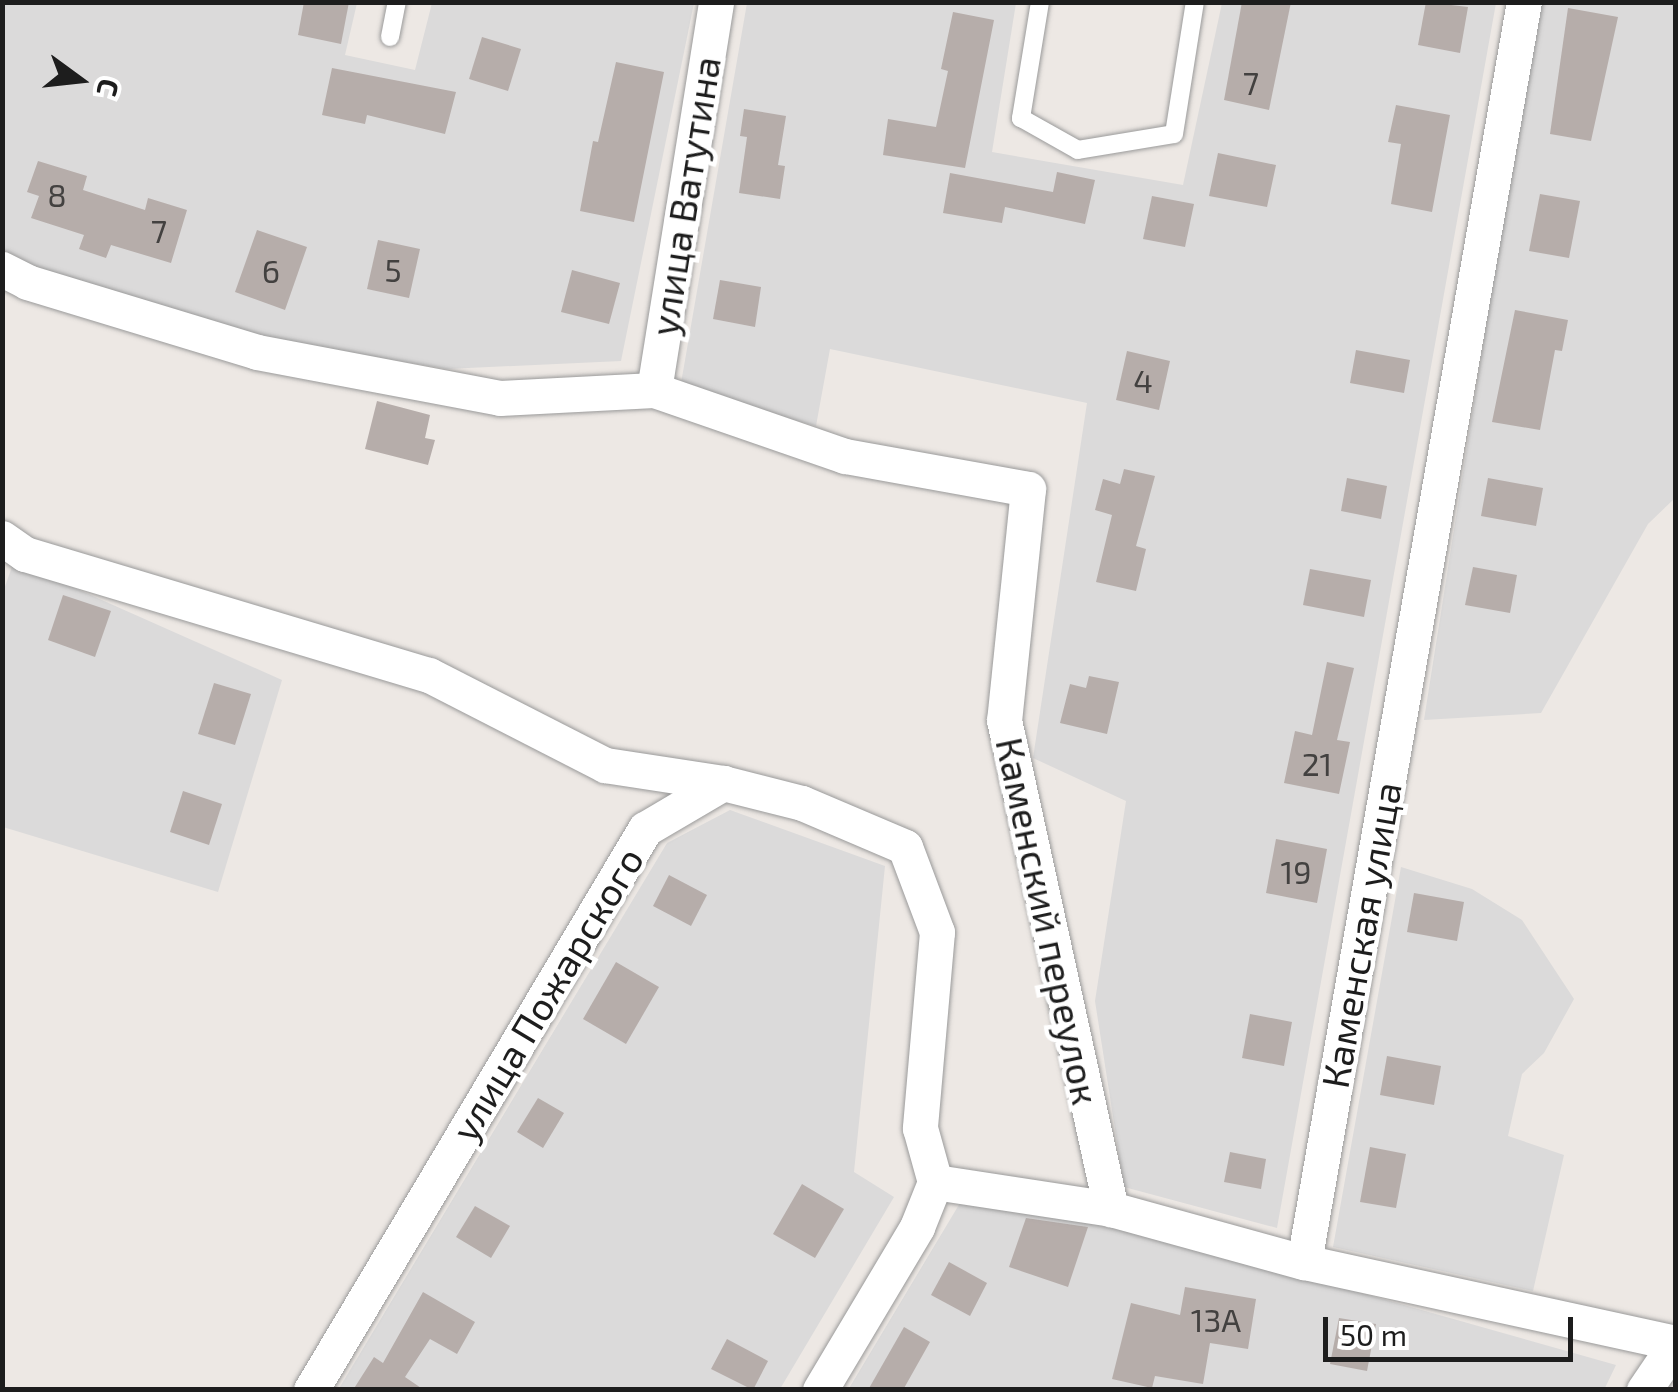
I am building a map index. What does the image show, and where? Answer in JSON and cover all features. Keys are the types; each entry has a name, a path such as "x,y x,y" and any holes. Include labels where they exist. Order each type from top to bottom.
{"street":[{"name":"улица Ватутина","path":"654,390 716,2"},
{"name":"Каменская улица","path":"1304,1262 1524,2"},
{"name":"Каменский переулок","path":"2,269 27,282 256,352 500,398 654,390 845,456 1028,489 1004,720 1111,1209"},
{"path":"2,538 25,554 429,674 605,765 723,783 802,803 905,847 936,932 920,1128 935,1182 917,1227 820,1390"},
{"name":"улица Пожарского","path":"312,1390 645,829 723,783"},
{"path":"935,1182 1111,1209 1304,1262 1676,1343 1644,1390"}],"lane":[{"path":"390,37 397,2"},
{"path":"1040,2 1021,118 1078,150 1174,134 1195,2"}],"shaded area":[{"path":"3,3 357,3 345,55 415,70 432,3 694,3 621,361 447,369 224,332 30,265 3,249"},
{"path":"747,3 1016,3 992,152 1183,185 1222,3 1496,3 1277,1228 1124,1187 1095,1001 1126,801 1033,758 1087,403 830,349 816,426 680,389"},
{"path":"1537,3 1675,3 1675,498 1648,524 1541,713 1424,720"},
{"path":"14,561 282,680 218,892 3,827 2,595"},
{"path":"730,810 885,866 854,1172 894,1197 780,1389 338,1390 667,843"},
{"path":"1401,867 1472,889 1522,920 1574,999 1544,1053 1522,1074 1508,1136 1564,1155 1533,1291 1333,1247"},
{"path":"966,1193 1094,1212 1234,1257 1616,1365 1604,1390 848,1390"}],"building":[{"path":"304,2 349,2 341,44 298,35"},
{"path":"1242,2 1291,2 1269,110 1224,100"},
{"path":"1426,2 1468,7 1460,53 1418,45"},
{"path":"1568,8 1618,17 1591,141 1550,134"},
{"path":"953,12 994,20 965,168 883,155 888,119 936,127 948,71 941,69"},
{"path":"482,37 521,49 508,91 469,79"},
{"path":"616,62 664,72 634,222 580,211 593,141 598,142"},
{"path":"332,68 456,92 445,134 367,115 365,124 322,115"},
{"path":"1396,105 1450,115 1432,212 1391,204 1401,144 1388,142"},
{"path":"744,109 786,116 778,165 785,166 780,199 739,193 747,137 740,136"},
{"path":"1218,153 1276,165 1267,207 1209,196"},
{"path":"38,161 87,176 83,190 145,210 148,198 187,210 171,263 111,245 106,258 79,249 84,235 31,218 39,196 27,192"},
{"path":"1057,172 1095,180 1085,224 1005,207 1002,223 943,213 950,173 1053,192"},
{"path":"1540,194 1580,201 1569,258 1529,251"},
{"path":"1152,196 1194,204 1185,247 1143,239"},
{"path":"257,230 307,247 285,310 235,292"},
{"path":"378,240 420,249 409,298 367,289"},
{"path":"572,270 620,283 609,324 561,312"},
{"path":"720,280 761,287 755,327 713,319"},
{"path":"1515,310 1568,320 1562,351 1555,350 1540,430 1492,422"},
{"path":"1356,350 1410,360 1404,393 1350,383"},
{"path":"1127,351 1170,361 1159,410 1116,400"},
{"path":"377,401 430,415 425,438 435,440 428,465 365,449"},
{"path":"1124,469 1155,476 1136,546 1146,549 1136,591 1096,582 1112,515 1095,510 1103,479 1120,484"},
{"path":"1347,478 1387,486 1381,519 1341,511"},
{"path":"1488,478 1543,488 1536,526 1481,516"},
{"path":"1473,567 1517,575 1510,613 1465,605"},
{"path":"1310,569 1371,580 1364,617 1303,605"},
{"path":"63,595 111,611 95,657 48,640"},
{"path":"1327,662 1354,668 1337,740 1350,742 1339,794 1284,783 1295,731 1312,735"},
{"path":"1089,676 1119,682 1107,734 1060,723 1070,684 1086,688"},
{"path":"214,683 251,694 235,745 198,734"},
{"path":"183,791 222,804 209,845 170,832"},
{"path":"1276,839 1327,849 1317,903 1266,893"},
{"path":"669,875 707,895 691,926 653,906"},
{"path":"1414,893 1464,902 1457,941 1407,932"},
{"path":"616,962 659,987 626,1044 583,1019"},
{"path":"1250,1014 1292,1022 1284,1066 1242,1058"},
{"path":"1387,1056 1441,1066 1434,1105 1380,1095"},
{"path":"538,1098 564,1113 543,1148 517,1132"},
{"path":"1370,1147 1406,1154 1396,1208 1360,1202"},
{"path":"1230,1152 1266,1159 1261,1189 1224,1182"},
{"path":"802,1184 844,1209 815,1258 773,1234"},
{"path":"475,1206 510,1226 491,1258 456,1237"},
{"path":"1026,1218 1088,1227 1068,1287 1009,1267"},
{"path":"949,1262 987,1283 970,1316 931,1295"},
{"path":"1185,1287 1256,1299 1248,1349 1210,1343 1203,1384 1155,1376 1152,1388 1112,1379 1131,1303 1180,1315"},
{"path":"423,1292 475,1322 457,1354 430,1339 405,1377 424,1390 353,1390 374,1357 383,1363"},
{"path":"1339,1318 1376,1324 1367,1371 1330,1364"},
{"path":"904,1327 930,1342 903,1390 868,1390"},
{"path":"727,1339 768,1361 753,1390 711,1369"}]}
